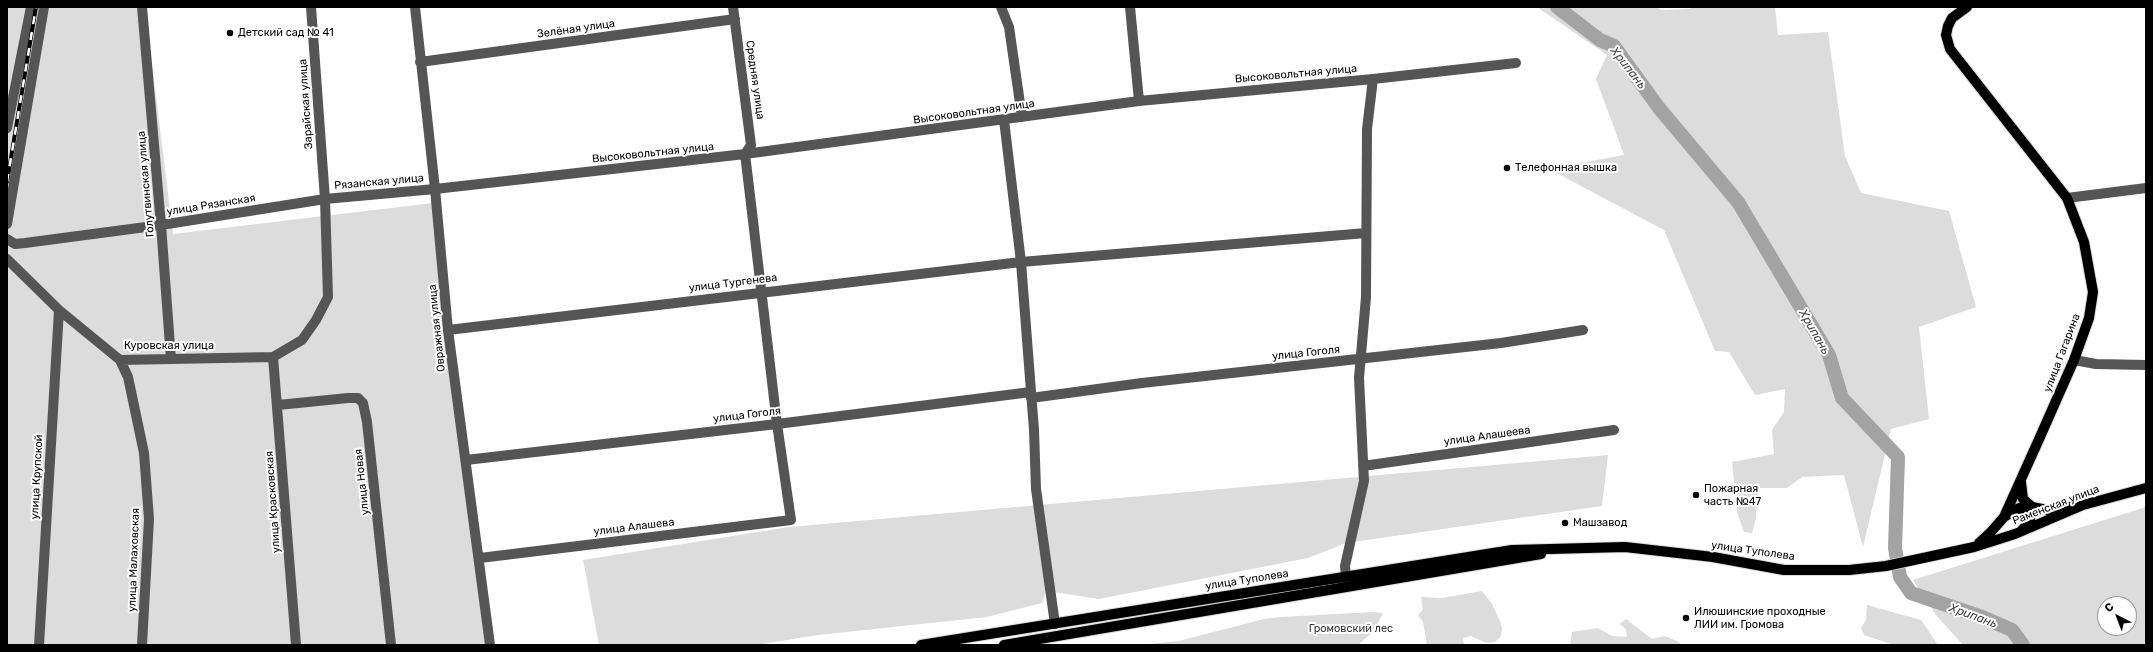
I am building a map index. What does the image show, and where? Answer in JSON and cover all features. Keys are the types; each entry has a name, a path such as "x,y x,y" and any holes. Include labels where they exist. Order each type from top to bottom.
{"main road":[{"name":"улица Гагарина","path":"1967,7 1952,18 1948,26 1946,35 1950,49 2067,198 2084,242 2093,292 2089,318 2074,360 2004,517 1990,534 1974,547"},
{"path":"2021,480 2023,499 2032,507 2047,510 2083,505"},
{"name":"Раменская улица","path":"1942,554 1974,547 2015,534 2083,505 2146,488"},
{"path":"2004,517 2019,508 2027,511 2030,516 2030,522 2027,526 2015,534"},
{"name":"улица Туполева","path":"921,645 1512,550 1578,547 1655,550 1784,570 1849,570 1886,566 1942,554"},
{"name":"улица Туполева","path":"1004,645 1578,547"}],"street":[{"path":"7,128 31,7"},
{"path":"7,224 44,7"},
{"name":"Голутвинская улица","path":"142,7 162,225 171,359"},
{"name":"Зарайская улица","path":"273,357 302,340 316,320 328,297 325,199 311,7"},
{"name":"Овражная улица","path":"415,7 420,62 436,189 448,330 480,558 490,645"},
{"name":"Средняя улица","path":"734,7 751,145 745,154"},
{"path":"1001,7 1009,28 1022,117"},
{"path":"1130,7 1139,101"},
{"name":"Зелёная улица","path":"420,62 735,19"},
{"name":"Высоковольтная улица","path":"436,189 745,154 1139,101 1373,79 1516,63"},
{"path":"7,68 18,67"},
{"path":"1346,576 1345,566 1364,481 1359,359 1366,297 1366,129 1373,79"},
{"path":"1004,120 1021,262 1031,395 1036,489 1055,624"},
{"path":"745,154 777,424"},
{"path":"2067,198 2146,188"},
{"name":"Рязанская улица","path":"325,199 436,189"},
{"name":"улица Рязанская","path":"7,239 15,244 162,225 325,199"},
{"name":"улица Тургенева","path":"448,330 1021,262 1366,232"},
{"name":"Куровская улица","path":"7,259 58,310 120,360 273,357"},
{"name":"улица Крупской","path":"39,645 58,310"},
{"name":"улица Гоголя","path":"466,460 1031,395 1501,344 1583,330"},
{"name":"улица Красковская","path":"273,357 296,645"},
{"name":"улица Малаховская","path":"120,360 128,377 144,453 149,519 142,645"},
{"path":"2074,360 2096,364 2146,365"},
{"name":"улица Новая","path":"278,405 348,398 358,398 363,403 367,416 391,645"},
{"name":"улица Алашева","path":"480,558 792,520 777,424"},
{"name":"улица Алашеева","path":"1364,466 1614,430"}],"green space":[{"path":"7,7 145,7 173,234 433,203 449,362 485,645 7,645"},
{"path":"1537,7 1657,7 1661,10 1690,9 1691,7 1775,7 1778,35 1828,32 1845,156 1861,193 1949,211 1976,307 1919,327 1929,419 1891,429 1863,547 1844,475 1802,477 1787,488 1758,488 1756,518 1752,533 1744,532 1737,512 1732,462 1774,454 1772,430 1784,412 1785,389 1755,395 1729,352 1715,351 1664,230 1549,169 1624,155 1596,79 1607,55"},
{"path":"1608,455 1602,506 1346,543 1308,558 1099,599 1046,591 1042,603 987,617 818,635 756,645 599,645 583,560 789,527"},
{"path":"2146,507 2146,645 1963,645 1936,615 1913,580"},
{"path":"1482,591 1492,604 1502,628 1501,636 1495,642 1486,643 1471,636 1463,638 1464,645 1427,645 1423,622 1418,615 1423,609 1421,597 1441,598"},
{"path":"1867,605 1921,620 1938,645 1894,645 1864,635 1861,628 1866,620"},
{"name":"Громовский лес","path":"1373,612 1383,613 1374,631 1358,645 1138,645 1179,641 1264,619"},
{"path":"1626,619 1652,639 1665,636 1679,642 1681,645 1570,645 1572,632 1598,628 1612,636 1627,637 1626,629 1620,624"}],"waterway":[{"name":"Хрипань","path":"1557,7 1600,40 1614,46 1659,108 1738,202 1829,355 1842,398 1898,457 1895,548 1900,577 1911,593 1982,617 2012,630 2023,645"}],"railway":[{"path":"7,182 36,7"}],"place":[{"name":"Детский сад № 41","path":"230,33"},
{"name":"Телефонная вышка","path":"1507,168"},
{"name":"Пожарная часть №47","path":"1696,495"},
{"name":"Машзавод","path":"1565,523"},
{"name":"Илюшинские проходные ЛИИ им. Громова","path":"1686,618"}]}
